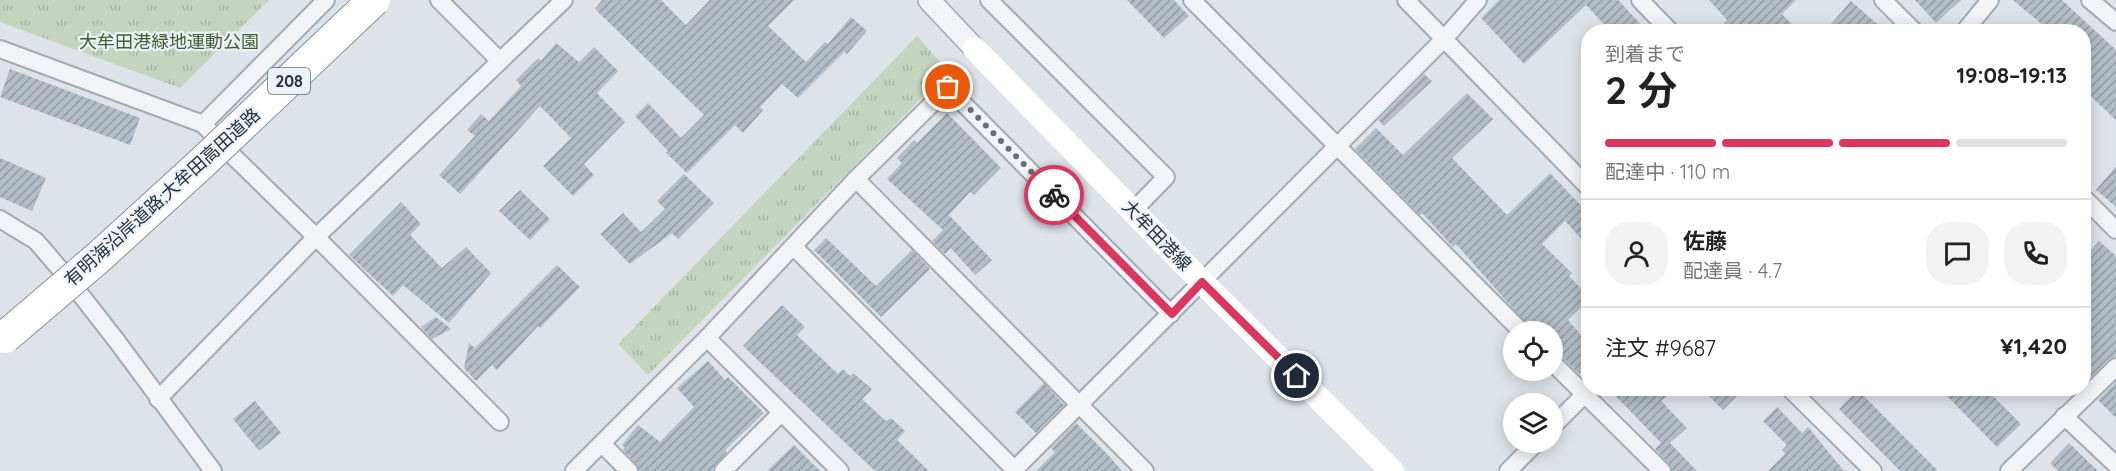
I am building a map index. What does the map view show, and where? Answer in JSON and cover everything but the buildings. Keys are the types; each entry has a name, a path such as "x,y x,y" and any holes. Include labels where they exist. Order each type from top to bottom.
{"highway":[{"name":"有明海沿岸道路;大牟田高田道路","path":"3,339 100,256 374,0"}],"main road":[{"name":"大牟田港線","path":"975,49 1202,282 1392,471"}],"street":[{"path":"203,124 326,0"},
{"path":"439,0 500,61"},
{"path":"158,399 316,237 564,0"},
{"path":"929,0 975,49"},
{"path":"989,0 1166,177 1133,211"},
{"path":"1192,0 1511,321"},
{"path":"1406,0 1581,180"},
{"path":"794,247 1015,470 1079,403 1172,314 1444,39 1478,0"},
{"path":"1640,0 1663,24"},
{"path":"1883,0 1907,24"},
{"path":"1970,24 1990,0"},
{"path":"2090,0 2116,22"},
{"path":"0,49 203,124 500,422"},
{"path":"574,471 707,338 856,179 948,87 1172,314"},
{"path":"856,179 1145,471"},
{"path":"2091,205 2116,230"},
{"path":"0,219 36,241 66,276 213,471"},
{"path":"707,338 840,471"},
{"path":"2091,391 2116,367"},
{"path":"1563,371 1581,386"},
{"path":"1563,416 1584,396"},
{"path":"1592,396 1662,471"},
{"path":"1797,396 1873,471"},
{"path":"2009,471 2085,396"},
{"path":"723,471 781,413"},
{"path":"2064,416 2116,465"},
{"path":"602,444 629,471"},
{"path":"1508,471 1526,453"}],"green space":[{"name":"大牟田港緑地運動公園","path":"0,0 269,0 180,88 0,22"},
{"path":"917,36 948,71 648,375 618,344"}],"way so far":[{"path":"948,87 1054,195"}],"route":[{"path":"1054,195 1172,314 1202,282 1297,376"}]}
